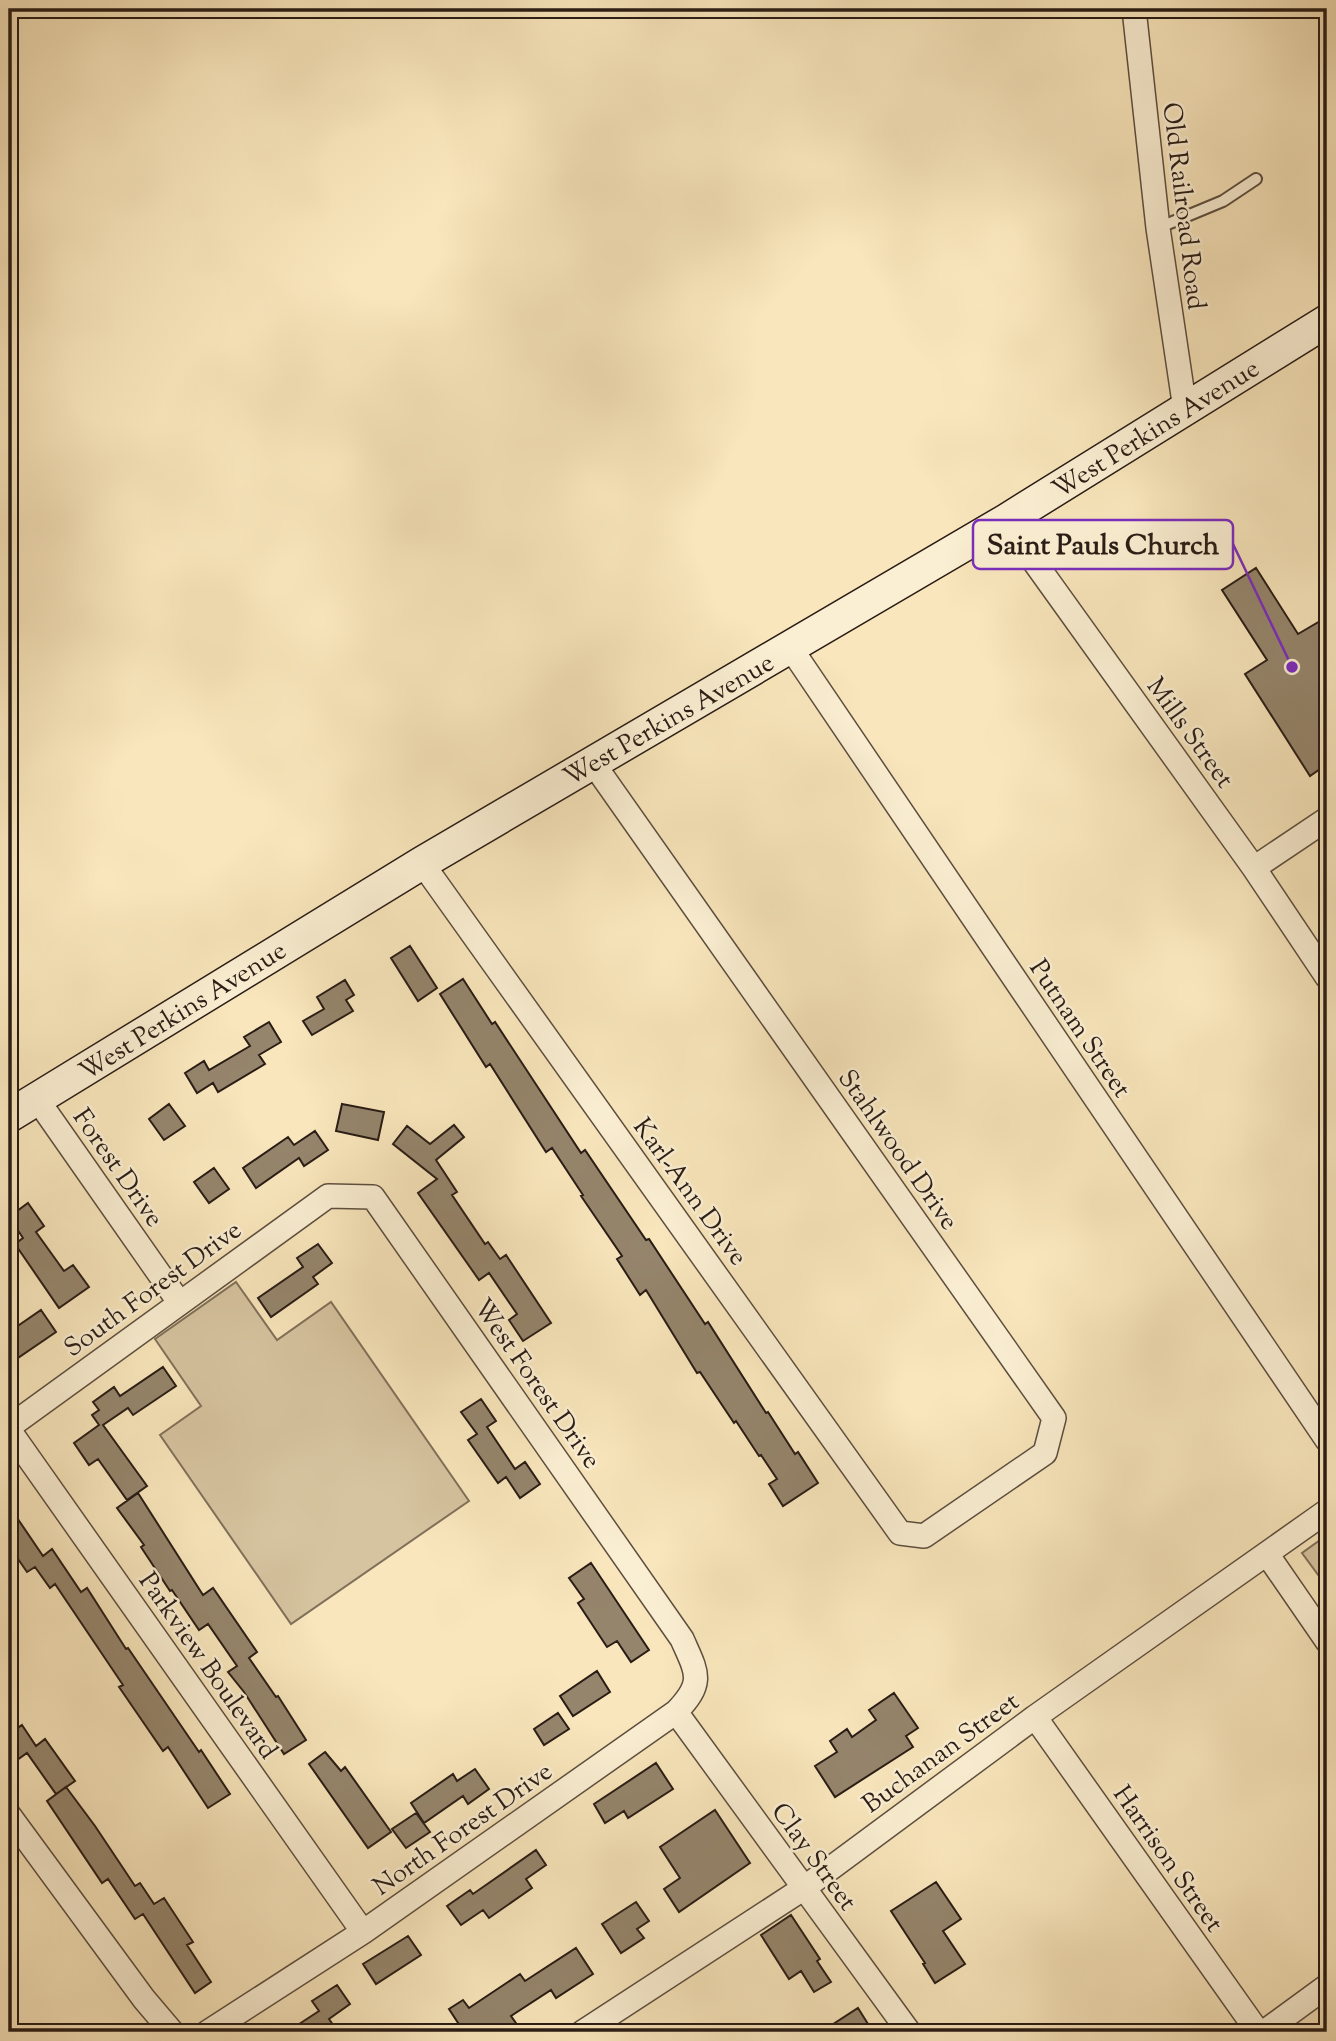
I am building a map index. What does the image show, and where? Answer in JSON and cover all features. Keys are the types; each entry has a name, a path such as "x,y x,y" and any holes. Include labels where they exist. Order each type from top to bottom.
{"main road":[{"name":"West Perkins Avenue","path":"9,1116 422,863 1005,521 1327,321"}],"street":[{"name":"Old Railroad Road","path":"1134,9 1158,228 1185,409"},
{"name":"Mills Street","path":"1005,521 1254,868 1327,977"},
{"name":"Putnam Street","path":"790,647 1327,1440"},
{"name":"Stahlwood Drive","path":"593,763 1054,1418 1045,1453 924,1536"},
{"path":"1254,868 1327,819"},
{"name":"Karl-Ann Drive","path":"422,863 900,1533 924,1536"},
{"name":"Forest Drive","path":"37,1099 179,1302"},
{"name":"South Forest Drive","path":"9,1429 179,1302 328,1196"},
{"name":"West Forest Drive","path":"328,1196 373,1197 682,1639"},
{"name":"Parkview Boulevard","path":"9,1429 363,1931"},
{"name":"Buchanan Street","path":"583,2032 804,1888 1035,1717 1327,1511"},
{"path":"1267,1554 1327,1641"},
{"name":"North Forest Drive","path":"208,2032 363,1931 676,1712 691,1697 697,1674 682,1639"},
{"name":"Clay Street","path":"676,1712 909,2032"},
{"name":"Harrison Street","path":"1035,1717 1258,2032"},
{"path":"9,1815 144,1999 172,2032"},
{"path":"1264,2032 1327,1986"}],"lane":[{"path":"1158,228 1223,201 1256,179"}],"shaded area":[{"path":"236,1282 277,1340 331,1302 469,1501 291,1624 160,1435 201,1406 155,1339"},
{"path":"1327,1535 1327,1587 1302,1553"}],"building":[{"path":"1256,568 1298,634 1327,617 1327,764 1310,776 1245,674 1267,660 1222,590"},
{"path":"410,946 437,988 418,1001 391,958"},
{"path":"463,979 492,1024 495,1022 581,1153 585,1150 646,1240 649,1239 705,1324 708,1322 766,1413 768,1412 795,1454 798,1452 818,1483 783,1506 769,1484 777,1479 761,1455 759,1456 736,1421 734,1423 700,1372 697,1373 646,1290 640,1295 617,1259 622,1256 552,1148 546,1152 490,1064 486,1067 440,994"},
{"path":"345,980 354,995 346,1000 353,1011 312,1035 303,1021 324,1009 317,997"},
{"path":"269,1022 281,1042 259,1055 265,1064 218,1092 213,1083 197,1093 185,1073 204,1061 209,1070 250,1046 244,1037"},
{"path":"169,1104 185,1126 164,1140 149,1119"},
{"path":"342,1104 384,1112 378,1140 336,1131"},
{"path":"454,1125 464,1137 436,1160 457,1192 452,1195 485,1244 488,1242 500,1259 506,1255 551,1323 523,1341 509,1320 517,1314 489,1273 479,1280 418,1193 437,1179 393,1144 407,1126 430,1144"},
{"path":"315,1131 328,1150 304,1166 299,1158 256,1188 243,1168 288,1137 294,1145"},
{"path":"214,1168 229,1189 209,1203 194,1182"},
{"path":"28,1203 44,1226 36,1232 64,1271 73,1265 89,1287 59,1308 15,1244 23,1238 9,1217"},
{"path":"318,1244 332,1263 313,1277 318,1284 271,1317 258,1298 303,1267 297,1258"},
{"path":"41,1310 56,1332 9,1364 9,1332"},
{"path":"163,1367 176,1386 133,1415 128,1408 103,1425 147,1486 127,1500 98,1459 89,1465 74,1443 99,1425 92,1415 99,1410 93,1402 114,1387 120,1396"},
{"path":"481,1399 496,1421 487,1427 515,1469 525,1462 540,1484 520,1498 506,1477 498,1483 468,1440 477,1434 461,1412"},
{"path":"138,1493 203,1595 213,1588 257,1652 249,1658 276,1697 278,1696 306,1740 284,1754 228,1672 237,1666 208,1624 199,1630 172,1590 170,1591 141,1547 144,1545 117,1508"},
{"path":"9,1506 43,1556 52,1549 81,1592 87,1588 126,1649 128,1648 230,1794 208,1808 168,1747 163,1751 119,1687 123,1685 55,1584 50,1588 35,1567 27,1572 9,1546"},
{"path":"591,1563 649,1650 631,1662 617,1641 607,1647 578,1603 584,1599 569,1578"},
{"path":"597,1671 610,1692 573,1716 560,1696"},
{"path":"894,1693 918,1728 906,1736 913,1747 835,1797 815,1766 837,1752 830,1741 847,1729 852,1737 876,1720 869,1710"},
{"path":"558,1713 569,1729 544,1745 534,1729"},
{"path":"22,1725 36,1746 45,1739 75,1781 56,1794 27,1753 17,1760 9,1748 9,1734"},
{"path":"325,1752 341,1771 345,1767 391,1832 368,1848 309,1764"},
{"path":"656,1763 673,1789 628,1818 624,1811 605,1823 594,1804"},
{"path":"475,1769 489,1789 468,1804 463,1796 424,1823 411,1803 453,1774 457,1781"},
{"path":"66,1787 135,1886 140,1883 154,1904 164,1898 193,1942 187,1945 211,1982 195,1993 143,1914 135,1919 108,1879 102,1883 47,1801"},
{"path":"715,1810 750,1863 679,1912 664,1889 680,1878 660,1847"},
{"path":"416,1813 430,1832 406,1848 392,1829"},
{"path":"536,1850 546,1865 526,1879 532,1888 489,1918 483,1910 461,1925 447,1906 470,1890 473,1894"},
{"path":"936,1882 961,1919 943,1931 965,1964 935,1983 891,1911"},
{"path":"636,1902 649,1921 637,1929 644,1938 621,1953 602,1924"},
{"path":"791,1915 820,1959 817,1961 831,1982 814,1992 801,1971 789,1979 761,1935"},
{"path":"408,1936 421,1955 376,1984 363,1964"},
{"path":"576,1948 593,1974 556,1998 551,1990 511,2016 518,2026 509,2032 464,2032 449,2009 463,2000 469,2008 520,1974 525,1981"},
{"path":"337,1985 350,2004 329,2019 338,2032 287,2032 319,2011 312,2001"},
{"path":"858,2008 873,2032 821,2032"}],"place":[{"name":"Saint Pauls Church","path":"1292,667"}]}
